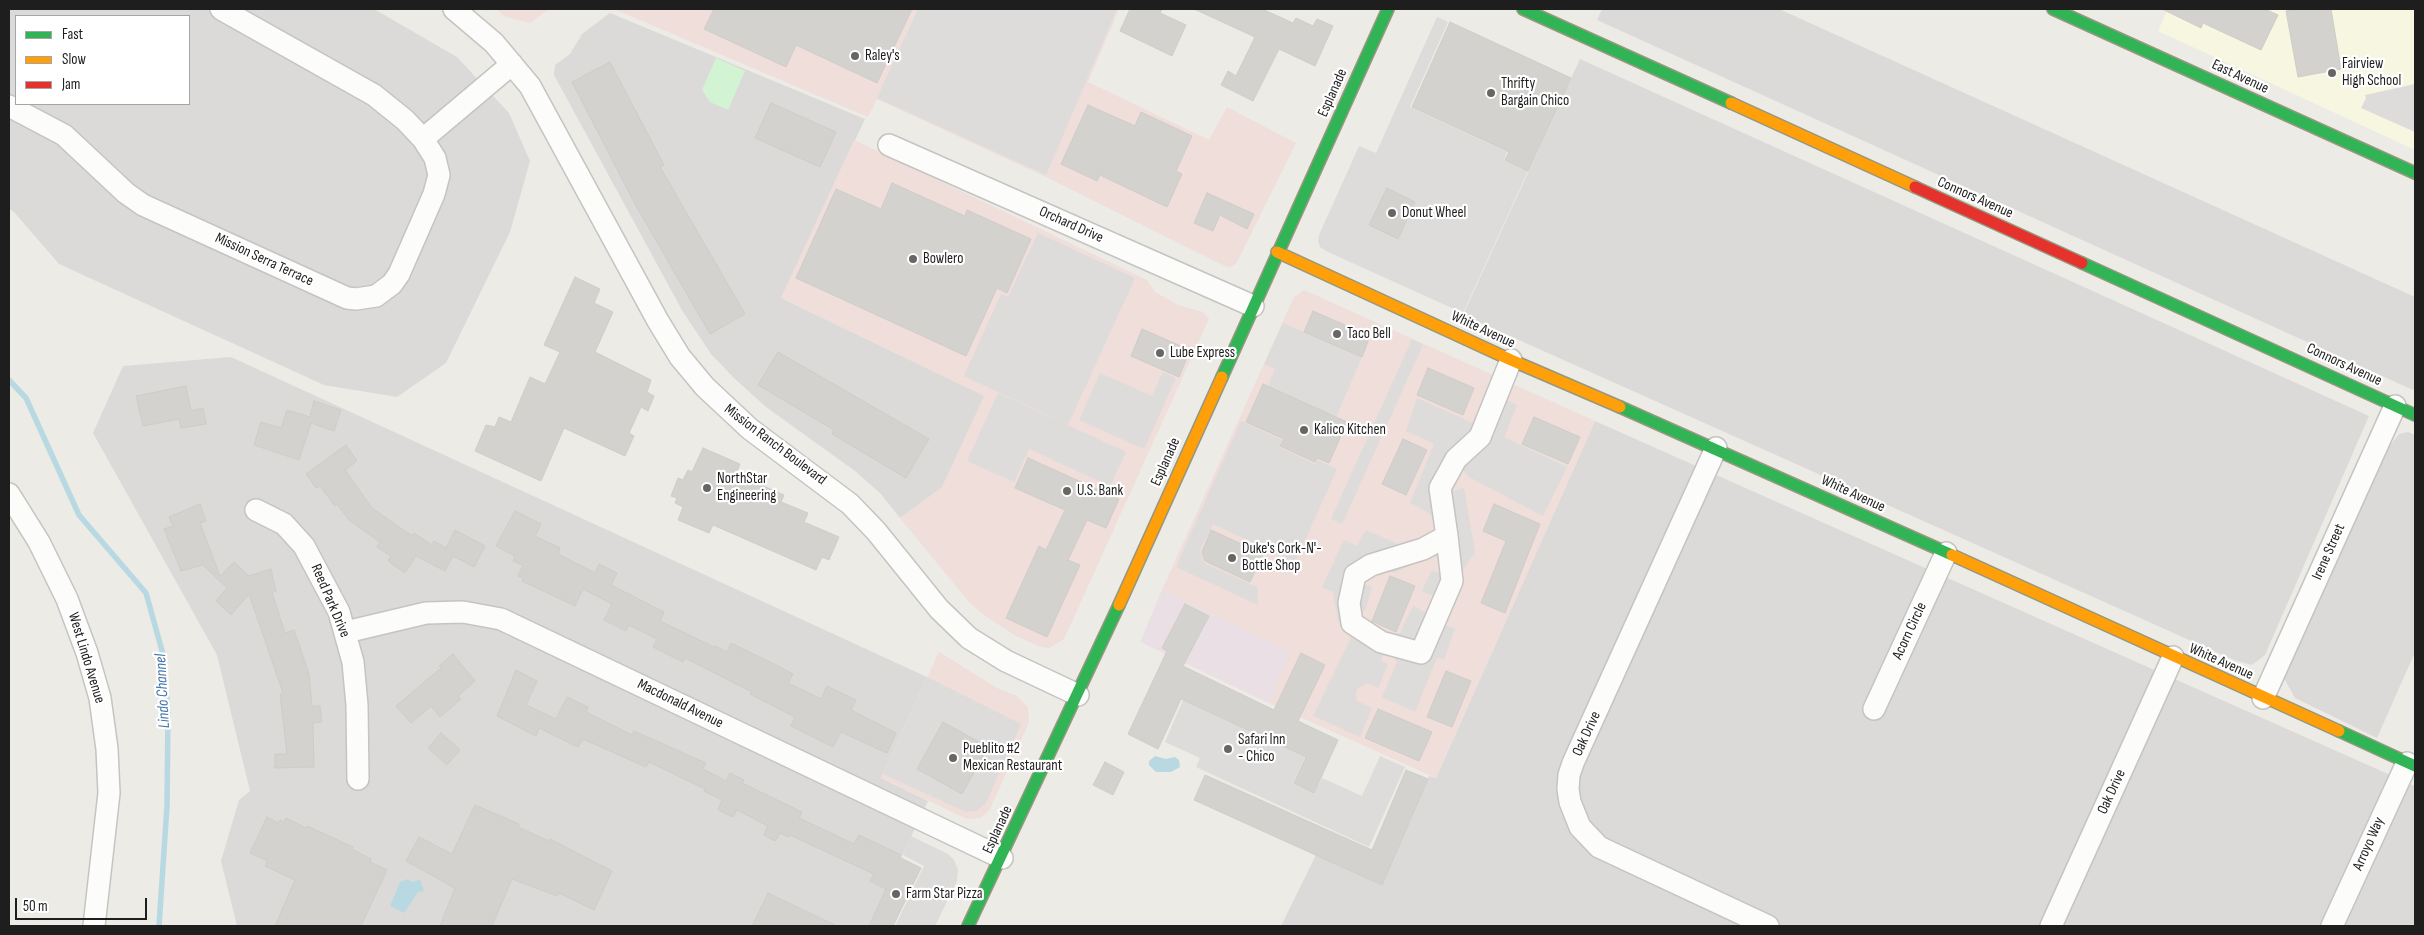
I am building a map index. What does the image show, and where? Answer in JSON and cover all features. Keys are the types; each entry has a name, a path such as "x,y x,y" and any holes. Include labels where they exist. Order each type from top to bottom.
{"street":[{"name":"Mission Serra Terrace","path":"9,106 64,135 126,193 143,205 334,293 356,299 376,296 392,284 408,256 438,185 438,167 433,153 423,139 389,106 360,86 221,9"},
{"name":"Mission Ranch Boulevard","path":"454,9 488,38 530,86 662,328 680,357 705,387 750,429 850,504 876,531 939,609 969,638 1022,670 1078,695"},
{"name":"Esplanade","path":"968,926 1078,695 1388,9"},
{"name":"Connors Avenue","path":"1523,9 2415,415"},
{"name":"East Avenue","path":"2053,9 2415,173"},
{"path":"423,139 512,64"},
{"name":"Orchard Drive","path":"889,145 1253,306"},
{"name":"White Avenue","path":"1277,252 1511,360 1716,448 2411,764"},
{"path":"1447,536 1423,550 1371,565 1355,575 1349,603 1352,622 1381,642 1421,653 1452,581 1447,536 1440,488 1456,459 1480,437 1511,360"},
{"name":"Irene Street","path":"2263,698 2395,406"},
{"name":"Oak Drive","path":"1716,448 1574,763 1569,775 1568,789 1570,802 1580,827 1598,847 1768,926"},
{"name":"West Lindo Avenue","path":"9,494 39,542 67,599 90,662 100,698 107,749 109,793 94,926"},
{"name":"Reed Park Drive","path":"256,510 284,524 304,546 329,591 346,632 353,662 357,705 358,779"},
{"name":"Acorn Circle","path":"1874,709 1946,553"},
{"name":"Macdonald Avenue","path":"346,632 426,613 463,612 501,619 1002,858"},
{"name":"Oak Drive","path":"2051,926 2174,657"},
{"name":"Arroyo Way","path":"2332,926 2411,764"}],"shaded area":[{"path":"9,9 374,9 457,57 509,113 530,161 510,232 446,363 397,397 324,385 59,264 14,212 9,209"},
{"path":"496,9 549,9 530,23 506,17"},
{"path":"614,9 1119,9 1088,82 1209,140 1227,107 1296,143 1236,264 1229,268 1046,177 877,99 868,117"},
{"path":"918,9 1117,9 1046,175 877,98"},
{"path":"1602,9 1779,9 2415,297 2415,385 2413,390 1597,20"},
{"name":"Fairview High School","path":"2168,9 2415,9 2415,150 2158,31"},
{"path":"610,13 865,119 781,298 985,396 942,488 900,518 880,493 855,471 766,407 734,378 711,354 683,312 554,75 555,65 570,54 582,34"},
{"path":"1437,17 1448,22 1410,107 1507,152 1504,160 1528,171 1463,313 1320,247 1319,235 1359,146 1376,153","holes":["1387,188 1415,202 1398,239"]},
{"path":"1580,59 2369,416 2265,655 2252,665 2234,660 1463,315"},
{"path":"2415,84 2415,132 2361,108 2366,98 2365,95"},
{"path":"854,140 1147,280 1155,292 1178,305 1203,312 1209,319 1064,639 1049,648 1041,647 1016,636 984,615 970,603 900,518 942,487 984,396 781,298"},
{"path":"1038,233 1135,278 1068,425 964,376 1001,294 1008,297"},
{"path":"1304,290 1595,421 1436,778 1269,703 1290,652 1162,590 1294,297"},
{"path":"1283,323 1362,357 1336,417 1268,386 1275,369 1264,364"},
{"path":"1412,339 1423,345 1342,524 1331,519"},
{"path":"231,357 927,677 881,778 928,801 869,926 837,926 768,893 752,926 237,926 221,861 239,800 250,791 217,655 93,433 123,366"},
{"path":"1163,372 1176,378 1144,449 1079,420 1100,373 1152,396"},
{"path":"1487,391 1517,405 1504,437 1567,467 1543,516 1469,477 1462,469 1452,484 1454,491 1464,488 1475,552 1458,578 1445,625 1455,629 1444,659 1437,658 1415,712 1382,697 1397,662 1392,655 1383,656 1381,661 1388,664 1378,688 1367,683 1358,688 1356,693 1357,701 1372,708 1360,737 1313,716 1352,636 1338,620 1333,592 1322,587 1344,540 1357,546 1366,530 1405,547 1439,530 1437,522 1429,513 1410,503 1434,444 1406,431 1417,398 1473,423","holes":["1433,555 1439,559 1443,575 1432,570 1422,591 1435,597 1427,613 1413,606 1400,633 1385,633 1361,618 1357,609 1365,611 1372,587 1363,584 1365,576 1381,569 1394,573"]},
{"path":"998,393 1126,452 1110,486 1029,449 1014,482 967,461"},
{"path":"1241,421 1282,440 1279,447 1315,464 1317,460 1337,469 1295,562 1213,524 1200,550 1204,563 1257,587 1258,605 1176,567"},
{"path":"1595,421 2415,786 2415,926 1281,926 1316,855 1382,885 1429,776 1436,778"},
{"path":"2408,432 2415,435 2415,652 2377,738 2295,698 2284,678 2389,447 2399,434"},
{"path":"1162,590 1290,652 1269,703 1140,642"},
{"path":"939,652 997,688 1017,696 1028,707 1029,722 989,811 980,818 967,819 881,778"},
{"path":"927,677 1021,724 986,803 976,811 966,812 883,774"},
{"path":"1183,700 1305,757 1293,783 1314,793 1322,778 1362,796 1380,756 1405,767 1369,847 1196,767 1200,758 1165,742"},
{"path":"911,836 948,854 954,860 958,870 957,881 935,926 895,926 924,866 903,855"}],"green space":[{"path":"716,58 745,71 728,110 710,102 702,90"}],"water":[{"path":"1155,756 1166,759 1175,757 1179,760 1180,767 1171,772 1156,772 1149,765 1149,761"},
{"path":"408,879 411,882 420,880 424,891 418,892 404,913 390,906 400,882"}],"building":[{"name":"Raley's","path":"714,9 912,9 877,83 796,45 786,67 704,29"},
{"path":"1130,9 1162,9 1160,13 1186,25 1172,56 1120,31"},
{"path":"1194,9 1262,9 1293,23 1296,18 1313,26 1317,19 1333,26 1315,66 1279,49 1253,101 1221,85 1228,71 1236,76 1255,37"},
{"path":"2162,9 2265,9 2278,15 2261,50 2203,23 2201,28"},
{"path":"2331,9 2341,69 2298,77 2286,11"},
{"name":"Thrifty Bargain Chico","path":"1450,22 1571,78 1528,171 1505,160 1509,152 1412,107"},
{"path":"610,62 664,165 660,167 745,314 710,334 635,204 572,82"},
{"path":"771,103 836,132 820,167 755,138"},
{"path":"1088,105 1135,126 1141,112 1192,136 1176,171 1182,174 1167,207 1100,175 1097,181 1061,164"},
{"name":"Bowlero","path":"892,183 965,216 967,210 1031,239 1007,293 997,288 966,356 796,278 836,189 881,209"},
{"name":"Donut Wheel","path":"1387,188 1415,202 1398,239 1369,225"},
{"path":"1207,193 1254,214 1247,229 1220,215 1213,231 1194,223"},
{"path":"575,277 600,289 594,303 613,312 595,352 651,380 647,392 654,396 648,411 641,407 629,433 634,436 625,456 564,428 541,481 475,451 486,425 495,427 499,417 511,422 530,377 545,384 560,352 544,345"},
{"name":"Taco Bell","path":"1313,311 1370,336 1362,357 1304,332"},
{"name":"Lube Express","path":"1142,329 1190,350 1179,377 1131,356"},
{"path":"778,352 929,439 906,478 832,434 834,430 758,385"},
{"path":"1428,368 1474,388 1463,415 1417,395"},
{"name":"Kalico Kitchen","path":"1263,384 1347,422 1329,463 1317,458 1315,462 1280,446 1284,439 1246,422"},
{"path":"186,386 191,411 203,408 206,424 181,428 179,419 143,426 136,396"},
{"path":"314,401 341,410 334,431 311,423 299,460 254,445 261,422 281,428 287,410 310,417"},
{"path":"1534,417 1580,437 1568,464 1522,444"},
{"path":"1403,439 1427,450 1406,495 1382,484"},
{"path":"346,445 357,461 345,470 372,508 412,536 414,533 432,545 434,541 446,548 455,530 485,546 474,567 453,556 445,571 416,556 405,573 388,561 391,556 377,547 380,542 349,520 337,504 335,506 320,486 316,488 306,474"},
{"path":"703,448 740,464 736,474 784,495 781,502 808,513 804,522 839,537 829,560 822,557 816,570 713,525 709,533 678,520 683,507 675,503 677,498 671,496 678,478 683,480 688,470 692,472"},
{"path":"1028,458 1119,499 1106,528 1087,520 1068,560 1080,565 1047,637 1006,618 1039,546 1046,550 1065,510 1015,488"},
{"path":"200,504 206,521 200,523 220,576 234,562 249,576 271,569 276,591 272,593 285,633 294,630 309,674 312,706 320,706 322,722 313,723 314,767 275,768 275,754 287,754 280,694 283,693 249,594 231,615 216,601 227,588 203,565 181,571 164,529 173,526 169,517"},
{"path":"1494,504 1540,524 1505,613 1481,603 1506,541 1483,531"},
{"path":"515,511 541,524 535,536 560,548 558,554 595,573 599,564 617,573 611,585 664,612 660,621 727,652 731,643 793,674 788,683 821,699 827,686 856,700 851,710 896,733 887,753 841,732 833,747 791,726 795,717 750,694 752,692 685,658 683,662 653,647 657,639 629,625 626,631 604,620 612,604 583,589 575,606 522,581 523,578 518,576 523,565 513,561 515,556 496,546"},
{"name":"Duke's Cork-N'- Bottle Shop","path":"1211,530 1263,554 1250,582 1205,561 1202,552"},
{"path":"1390,576 1415,586 1396,632 1372,621"},
{"path":"1185,604 1209,616 1183,666 1274,710 1301,653 1325,665 1298,721 1338,740 1314,793 1294,783 1306,757 1181,699 1158,749 1128,734 1167,651 1162,648"},
{"path":"453,654 475,681 458,696 461,699 440,717 431,706 411,723 396,706 441,668 439,666"},
{"path":"516,670 537,681 526,705 556,719 567,697 588,707 586,712 632,735 634,731 706,763 703,769 726,781 730,773 744,780 742,783 802,812 799,818 854,844 859,835 901,855 899,857 921,868 893,926 869,926 886,889 870,881 874,874 790,835 789,837 780,833 775,841 764,835 768,826 737,810 733,817 718,810 722,800 704,791 705,789 649,762 646,767 583,739 578,747 539,728 536,736 497,716"},
{"path":"1446,671 1471,681 1452,727 1427,717"},
{"path":"1378,709 1432,732 1419,761 1365,738"},
{"name":"Pueblito #2 Mexican Restaurant","path":"943,722 988,747 962,794 917,769"},
{"path":"441,733 460,750 447,765 428,748"},
{"path":"1105,762 1124,772 1113,795 1093,785"},
{"path":"1406,770 1428,779 1382,885 1194,800 1205,775 1372,850"},
{"path":"475,805 519,824 518,827 549,841 550,839 612,871 594,910 559,893 557,896 512,879 492,926 440,926 455,888 406,861 419,837 452,854"},
{"path":"267,817 278,823 280,820 284,822 286,818 306,828 307,826 353,847 352,849 371,859 370,862 387,870 361,926 275,926 295,880 265,866 268,861 250,853"},
{"path":"768,893 837,926 752,926"}],"waterway":[{"name":"Lindo Channel","path":"9,380 26,398 79,515 146,593 164,658 168,714 167,806 159,926"}],"traffic: fast":[{"path":"1222,377 1388,9"},
{"path":"1523,9 1731,103"},
{"path":"2053,9 2415,173"},
{"path":"2082,263 2415,415"},
{"path":"1620,407 1952,555"},
{"path":"968,926 1119,605"},
{"path":"2339,731 2415,766"}],"traffic: slow":[{"path":"1731,103 1915,187"},
{"path":"1277,252 1511,360 1620,407"},
{"path":"1119,605 1222,377"},
{"path":"1952,555 2339,731"}],"traffic: jam":[{"path":"1915,187 2082,263"}],"place":[{"name":"Raley's","path":"855,56"},
{"name":"Fairview High School","path":"2332,73"},
{"name":"Thrifty Bargain Chico","path":"1491,93"},
{"name":"Donut Wheel","path":"1392,213"},
{"name":"Bowlero","path":"913,259"},
{"name":"Taco Bell","path":"1337,334"},
{"name":"Lube Express","path":"1160,353"},
{"name":"Kalico Kitchen","path":"1304,430"},
{"name":"NorthStar Engineering","path":"707,488"},
{"name":"U.S. Bank","path":"1067,491"},
{"name":"Duke's Cork-N'- Bottle Shop","path":"1232,558"},
{"name":"Safari Inn - Chico","path":"1228,749"},
{"name":"Pueblito #2 Mexican Restaurant","path":"953,758"},
{"name":"Farm Star Pizza","path":"896,894"}]}
